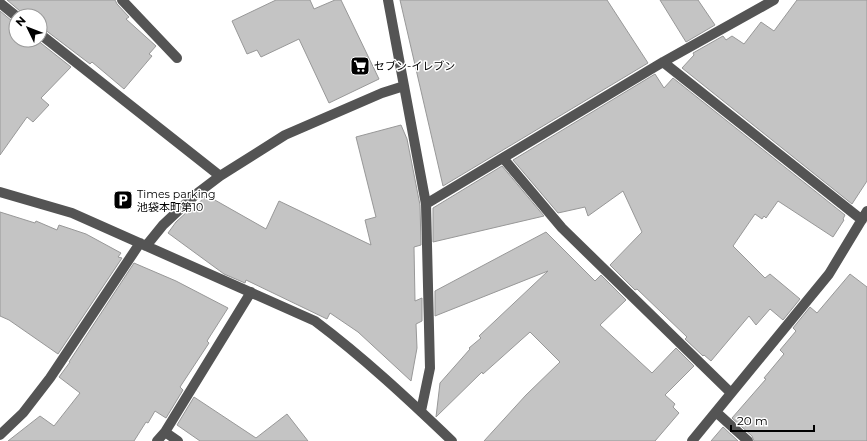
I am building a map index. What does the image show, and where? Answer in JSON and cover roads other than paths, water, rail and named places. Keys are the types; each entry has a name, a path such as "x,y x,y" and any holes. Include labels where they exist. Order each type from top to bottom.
{"street":[{"path":"122,0 178,58"},
{"path":"388,0 426,204 430,368 421,411"},
{"path":"752,0 759,8"},
{"path":"426,204 663,62 774,0"},
{"path":"0,3 8,10"},
{"path":"48,40 220,176"},
{"path":"663,62 864,216 829,274 692,441"},
{"path":"0,435 23,413 50,378 143,245 195,195 220,176 285,135 382,93 404,86"},
{"path":"503,158 562,228 731,393"},
{"path":"0,192 72,213 315,321 348,346 421,411 452,441"},
{"path":"157,441 165,432 251,292"},
{"path":"716,412 748,441"},
{"path":"165,432 178,441"}],"place":[{"name":"セブン-イレブン","path":"360,66"},
{"name":"Times parking 池袋本町第10","path":"123,200"}]}
